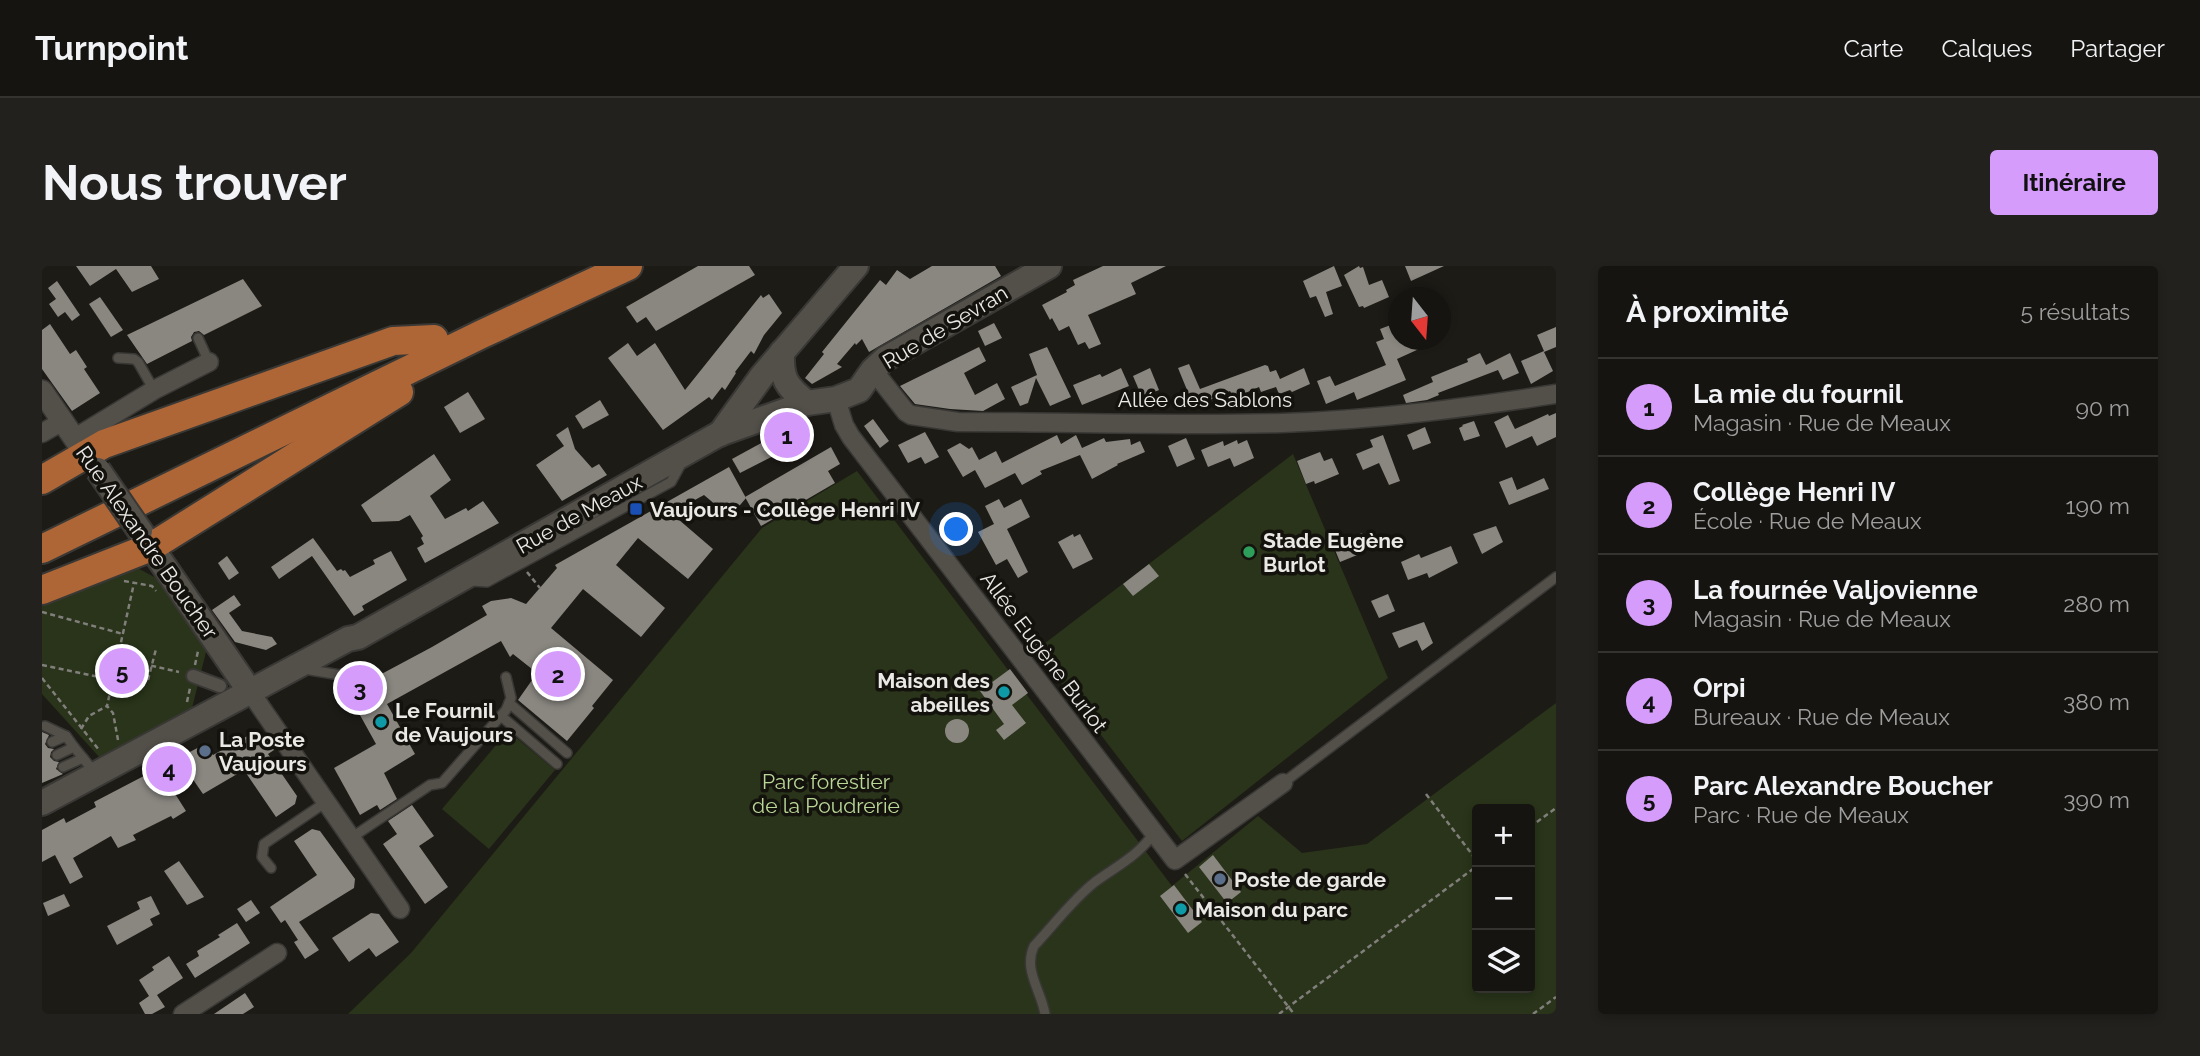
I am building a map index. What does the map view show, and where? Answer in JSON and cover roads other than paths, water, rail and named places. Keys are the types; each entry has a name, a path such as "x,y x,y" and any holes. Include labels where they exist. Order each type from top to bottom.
{"highway":[{"path":"42,528 583,266"},
{"path":"42,549 482,334 628,266"},
{"path":"48,599 145,539 447,363 482,334"},
{"path":"42,480 80,446 104,444 393,341 434,339"}],"main road":[{"path":"719,434 782,352 856,266"},
{"name":"Rue de Sevran","path":"807,403 836,399 859,390 873,370 886,359 1049,266"},
{"path":"782,352 781,371 785,381 807,403"},
{"name":"Rue de Meaux","path":"42,810 261,696 348,639 358,637 436,598 459,581 719,434 807,403"},
{"name":"Rue Alexandre Boucher","path":"80,446 145,539 208,647 261,696"},
{"name":"Rue de Meaux","path":"42,816 310,670 352,645 358,637"},
{"path":"208,647 228,685 219,698"},
{"name":"Rue de Meaux","path":"42,803 94,762 219,698 261,696"}],"street":[{"path":"42,433 80,446 154,390 209,362"},
{"name":"Allée des Sablons","path":"873,370 906,412 958,422 1282,423 1392,416 1556,394"},
{"name":"Rue Alexandre Boucher","path":"42,391 80,446"},
{"name":"Allée Eugène Burlot","path":"836,399 844,425 851,437 1175,860 1283,783"},
{"path":"193,676 219,698"},
{"path":"261,696 326,802 400,909"},
{"path":"183,1014 277,953"}],"lane":[{"path":"198,338 209,362"},
{"path":"118,358 134,359 138,362 154,390"},
{"path":"459,581 487,582 671,482 685,454"},
{"path":"1283,783 1556,577"},
{"path":"310,670 340,675 345,673"},
{"path":"351,838 430,785 442,783 501,716 509,703 511,698 506,677"},
{"path":"509,703 567,753"},
{"path":"501,716 557,764"},
{"path":"45,726 66,736 74,747 94,762"},
{"path":"52,742 66,736"},
{"path":"57,755 74,747"},
{"path":"63,767 94,762"},
{"path":"271,868 262,857 264,844 326,802"},
{"path":"1045,1014 1029,967 1034,946 1080,895 1126,862 1146,845 1154,833"}],"place":[{"name":"La mie du fournil","path":"787,435"},
{"name":"Vaujours - Collège Henri IV","path":"636,509"},
{"name":"Stade Eugène Burlot","path":"1249,552"},
{"name":"Parc Alexandre Boucher","path":"122,671"},
{"name":"Collège Henri IV","path":"558,674"},
{"name":"La fournée Valjovienne","path":"360,688"},
{"name":"Maison des abeilles","path":"1004,692"},
{"name":"Le Fournil de Vaujours","path":"381,722"},
{"name":"La Poste Vaujours","path":"205,751"},
{"name":"Orpi","path":"169,769"},
{"name":"Poste de garde","path":"1220,879"},
{"name":"Maison du parc","path":"1181,909"}],"park label":[{"name":"Parc forestier de la Poudrerie","path":"826,793"}]}
